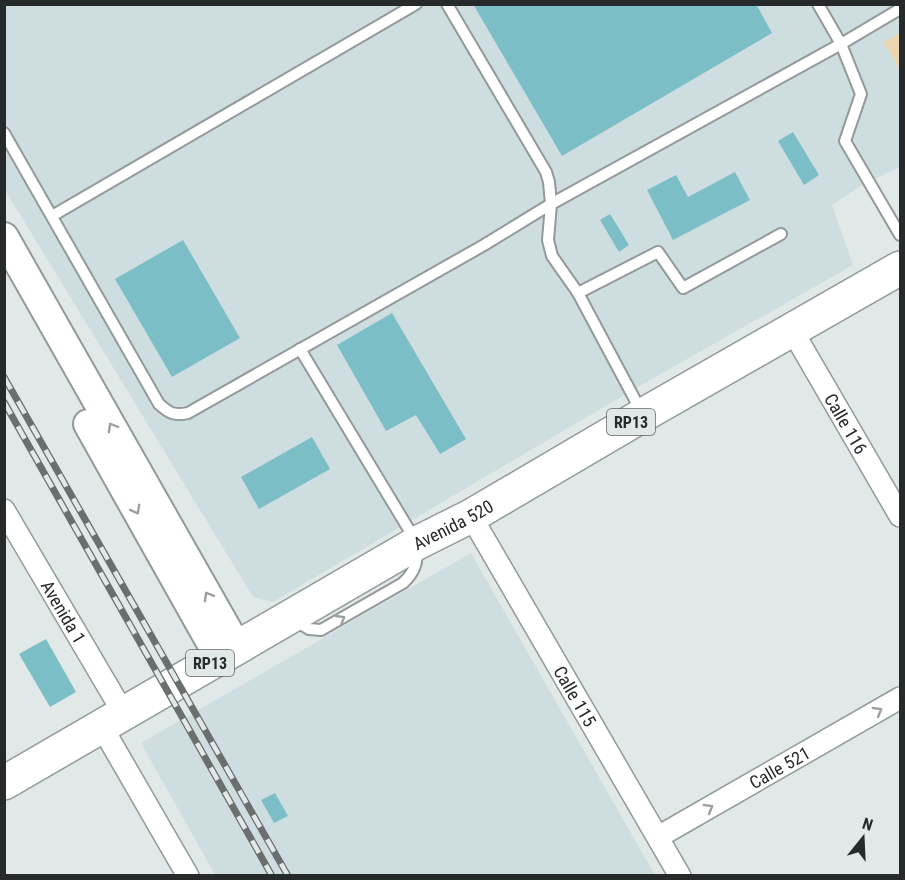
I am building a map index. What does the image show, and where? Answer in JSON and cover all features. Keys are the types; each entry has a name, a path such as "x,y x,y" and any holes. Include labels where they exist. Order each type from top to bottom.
{"main road":[{"name":"Avenida 520","path":"4,783 417,543 471,516 900,268"}],"street":[{"path":"4,237 228,652"},
{"path":"4,276 228,652"},
{"name":"Calle 116","path":"792,330 900,516"},
{"name":"Avenida 1","path":"4,510 113,720 188,876"},
{"name":"Calle 115","path":"471,516 680,876"},
{"name":"Calle 521","path":"658,837 900,698"}],"lane":[{"path":"52,216 417,4"},
{"path":"447,4 546,172 551,204 548,240 552,256 578,293 643,415"},
{"path":"818,4 841,44 861,94 845,141 900,235"},
{"path":"4,133 159,404 168,413 177,416 188,413 484,245 551,204 900,9"},
{"path":"578,293 658,252 683,288 781,234"},
{"path":"300,349 417,543"}],"shaded area":[{"path":"5,5 900,5 900,167 867,182 832,205 853,265 631,391 273,602 253,597 5,190"},
{"path":"900,33 900,70 884,42"},
{"path":"471,553 655,875 215,875 141,743"}],"building":[{"path":"473,4 756,4 772,33 562,156"},
{"path":"793,132 819,175 804,185 778,141"},
{"path":"735,172 750,200 673,240 647,190 676,175 688,197"},
{"path":"610,214 629,245 619,252 600,220"},
{"path":"183,240 240,338 172,377 115,279"},
{"path":"392,313 466,439 440,454 416,415 386,431 337,345"},
{"path":"312,437 330,469 259,509 241,477"},
{"path":"46,639 76,692 50,707 19,654"},
{"path":"275,793 288,816 274,823 261,800"}],"railway":[{"path":"4,377 288,876"},
{"path":"4,402 272,876"}]}
